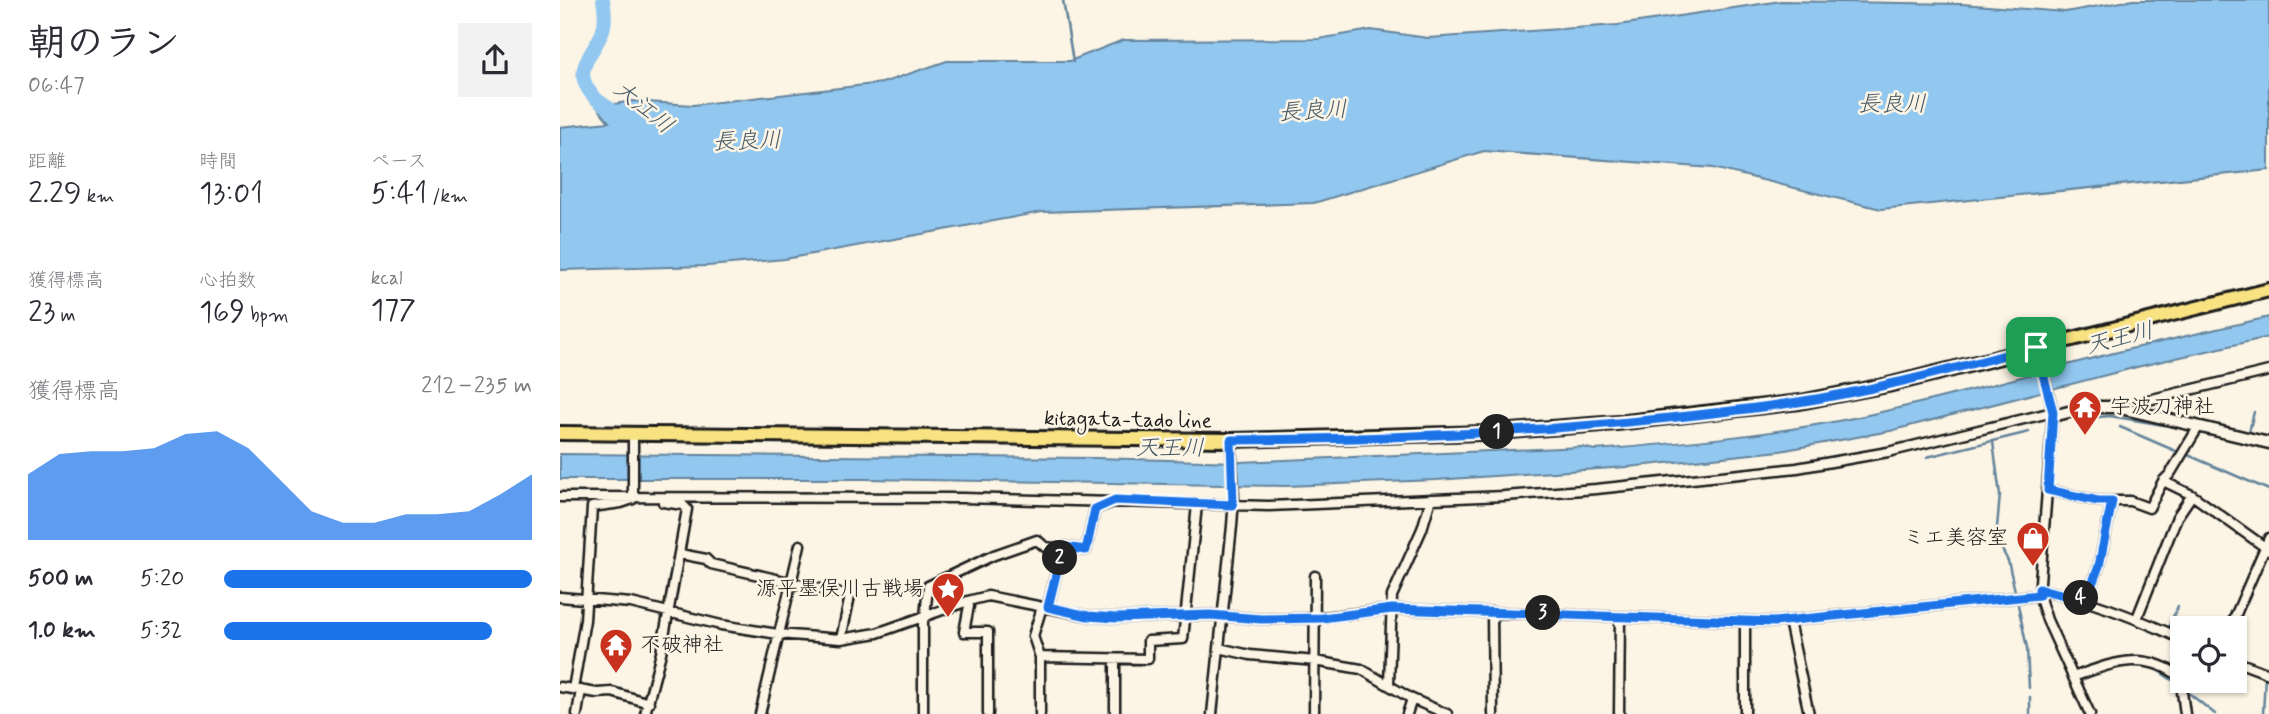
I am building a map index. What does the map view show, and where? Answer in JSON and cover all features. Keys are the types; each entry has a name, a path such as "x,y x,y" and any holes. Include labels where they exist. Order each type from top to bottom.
{"main road":[{"name":"kitagata-tado line","path":"560,433 634,439 1231,445 1484,433 1668,418 1800,402 2038,354 2269,290"}],"street":[{"path":"2038,354 2052,410 2039,592 2047,620 2090,714"},
{"path":"2141,412 2144,401 2269,370"},
{"path":"650,498 962,498 1115,500 1196,505 1431,499 1596,489 1797,468 1888,452 2052,410 2066,411 2101,406 2141,412 2269,443"},
{"path":"2048,490 2098,501 2130,501 2149,508 2163,481 2199,426"},
{"path":"634,439 634,495"},
{"path":"1212,714 1233,502 1231,445"},
{"path":"2163,481 2192,495 2268,545 2235,616"},
{"path":"577,714 592,506 621,503 634,495"},
{"path":"560,497 634,495 683,505 687,509 669,611 645,714"},
{"path":"2137,618 2177,517 2192,495"},
{"path":"1389,684 1392,596 1422,529 1431,499"},
{"path":"923,714 924,618 928,586 994,555 1037,540 1045,547 1086,550 1095,509 1115,500"},
{"path":"2086,600 2099,566 2112,501"},
{"path":"1040,657 1147,659 1148,641 1182,639 1196,505"},
{"path":"760,714 800,545"},
{"path":"1040,714 1040,657 1034,636 1062,550"},
{"path":"680,554 706,559 711,564 850,596 841,639"},
{"path":"1314,714 1315,576"},
{"path":"560,597 631,603 721,625 778,634 841,639 877,634 988,596 1088,616 1107,617 1315,618 1392,609 1790,621 2039,592 2086,600 2137,618 2170,633"},
{"path":"968,601 964,632 988,632 988,714"},
{"path":"1492,612 1493,714"},
{"path":"1619,714 1620,617"},
{"path":"1745,621 1745,714"},
{"path":"1790,621 1809,714"},
{"path":"1219,648 1250,655 1315,661 1362,669 1412,699 1447,714"},
{"path":"1115,659 1115,714"},
{"path":"2073,677 2112,663 2141,660 2170,672"},
{"path":"2247,666 2269,674"},
{"path":"560,687 597,693 612,692 649,703"},
{"path":"2182,693 2185,714"},
{"path":"1407,714 1412,699"}],"water":[{"name":"長良川","path":"2133,0 2269,0 2269,170 1881,209 1713,168 1484,151 1314,203 1042,212 785,259 708,266 560,270 560,127 609,122 597,107 632,101 693,105 882,83 947,61 1070,61 1123,40 1318,39 1371,30 1428,38 1618,25 1781,1 1962,4 2065,12"},
{"name":"天王川","path":"2269,317 2269,337 2141,366 1890,431 1780,451 1628,467 1436,480 1287,486 865,479 560,479 560,454 1095,458 1240,462 1582,447 1595,450 1661,444 1760,434 1858,417"}],"waterway":[{"name":"大江川","path":"603,0 603,29 585,64 584,79 594,97 620,116"},
{"path":"1063,0 1073,62"},
{"path":"2249,432 2254,412"},
{"path":"2071,418 2110,416 2187,429"},
{"path":"2222,426 2269,437"},
{"path":"2120,427 2178,452"},
{"path":"1927,457 2029,432"},
{"path":"1993,442 2000,495 1996,538 2008,561 2015,591"},
{"path":"2184,457 2188,455 2269,490"},
{"path":"2017,600 2027,648 2029,688"},
{"path":"2174,616 2178,606"},
{"path":"2258,665 2269,670"},
{"path":"2153,667 2170,679"},
{"path":"2263,714 2265,676"},
{"path":"2189,693 2215,714"},
{"path":"2030,697 2030,714"}],"place":[{"name":"宇波刀神社","path":"2085,437"},
{"name":"ミエ美容室","path":"2033,568"},
{"name":"源平墨俣川古戦場","path":"948,619"},
{"name":"不破神社","path":"616,675"}],"route":[{"path":"2036,347 2053,412 2048,490 2098,501 2112,501 2099,566 2086,600 2039,589 2039,595 1774,622 1392,609 1322,618 1261,619 1210,615 1116,618 1088,616 1048,607 1062,550 1065,547 1086,550 1095,509 1098,507 1111,504 1115,500 1233,505 1231,440 1484,433 1617,423 1800,402 1888,385 2036,347"}]}
